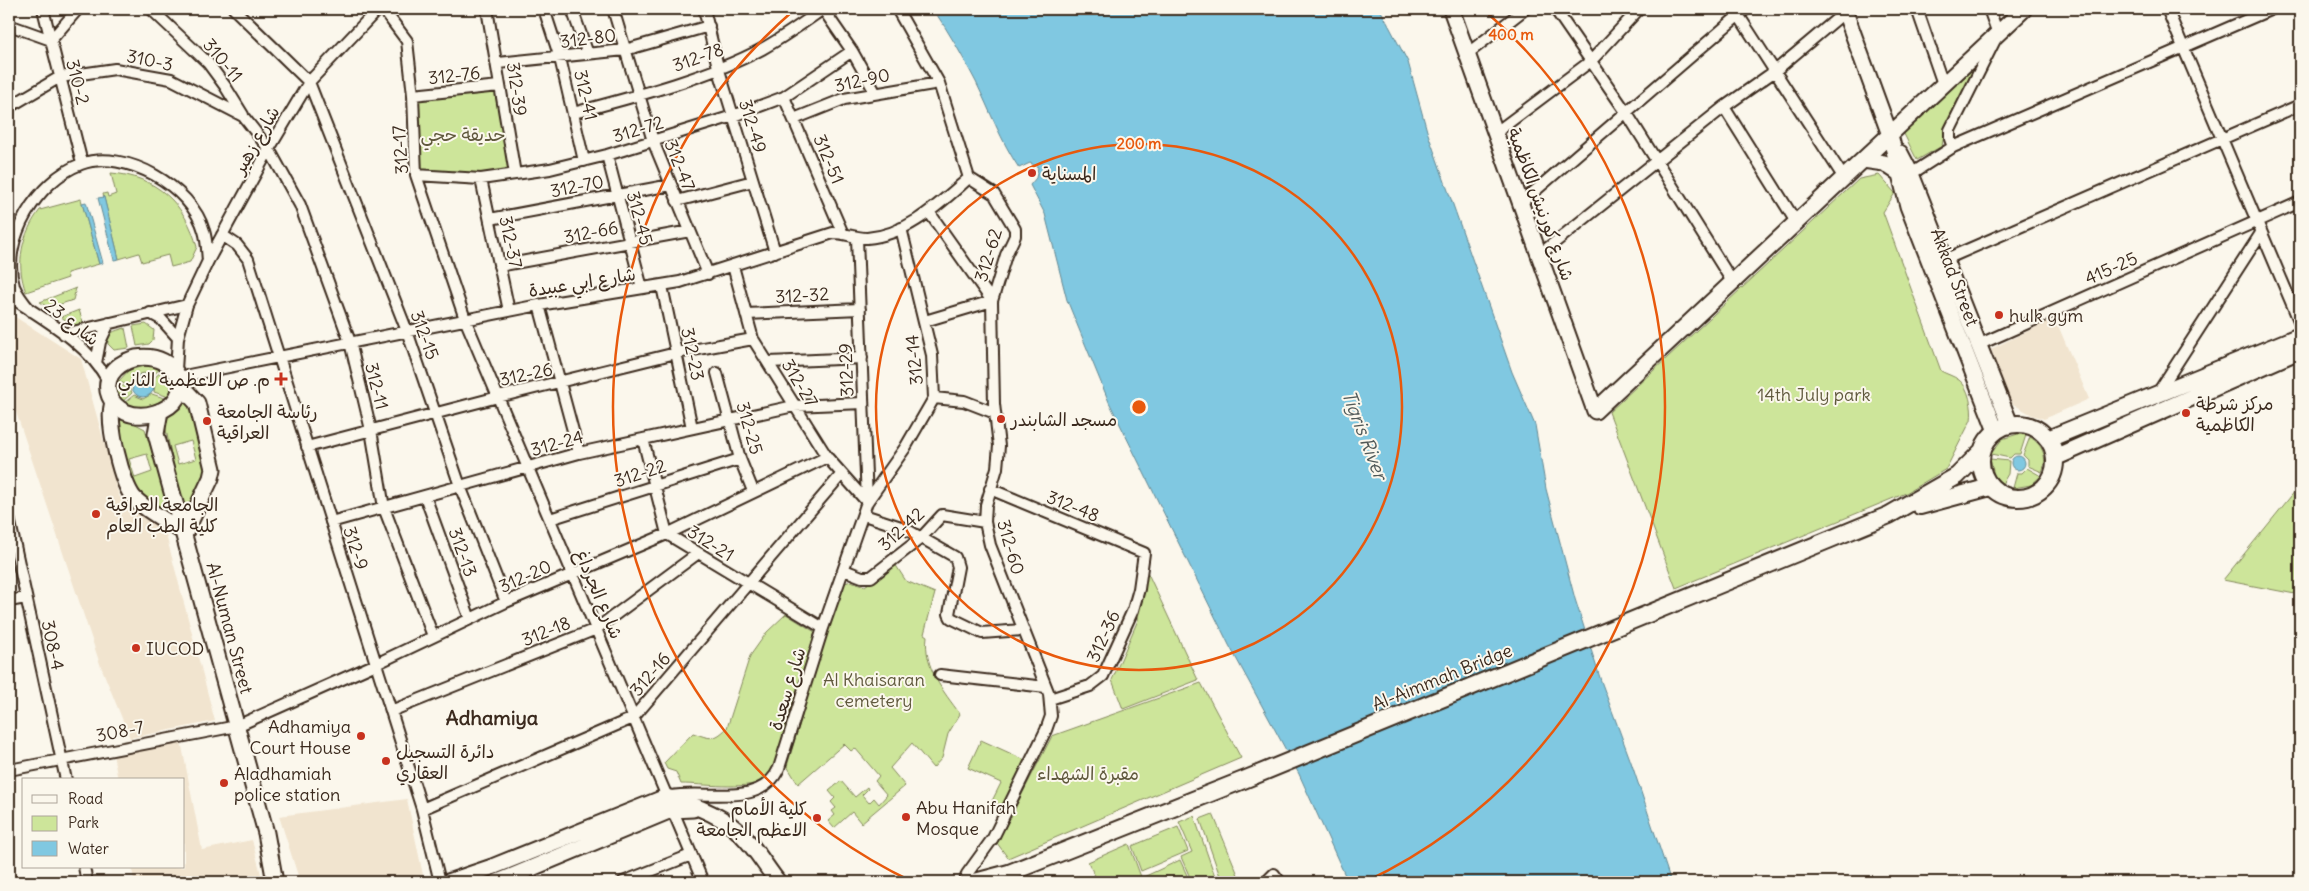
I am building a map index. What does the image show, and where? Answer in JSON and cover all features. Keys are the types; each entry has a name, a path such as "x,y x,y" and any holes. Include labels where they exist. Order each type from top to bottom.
{"main road":[{"path":"2048,439 2300,336"},
{"path":"2056,457 2300,350"},
{"path":"2028,425 2037,429 2048,439 2056,457 2052,477 2045,487 2035,495 2024,498 2012,498 2000,495 1990,487 1983,477 1980,465 1984,444 2003,428 2028,425"},
{"name":"Al-Aimmah Bridge","path":"1889,515 1958,476 1981,452"},
{"name":"Al-Aimmah Bridge","path":"1010,873 1246,779 1889,515 1964,492 1990,487"},
{"path":"975,882 1010,873"},
{"path":"995,882 1010,873"}],"street":[{"name":"310-2","path":"43,9 82,163"},
{"path":"9,25 51,40 78,9"},
{"name":"310-11","path":"151,9 208,63 226,86 243,116"},
{"path":"234,9 309,82"},
{"name":"شارع زهير","path":"179,378 178,338 187,305 222,235 309,82 378,9"},
{"name":"312-17","path":"383,9 407,41 413,95 416,175 465,319"},
{"name":"312-39","path":"487,9 498,64 499,86 515,174"},
{"name":"312-41","path":"544,9 560,58 584,161"},
{"path":"572,9 588,54"},
{"name":"312-47","path":"613,9 653,141 708,274"},
{"name":"312-49","path":"704,9 718,67 775,252"},
{"path":"823,9 852,51 875,92"},
{"name":"312-78","path":"573,113 639,95 760,50 823,9"},
{"path":"897,9 939,83 969,178"},
{"name":"شارع كورنيش الكاظمية","path":"1451,9 1595,411 1733,283"},
{"path":"1467,54 1525,9"},
{"path":"1555,9 1626,112 1655,162 1733,283 2024,9"},
{"path":"1495,133 1591,61 1639,9"},
{"path":"1730,9 1742,12 1775,71 1844,178"},
{"path":"1917,9 1943,84"},
{"path":"1953,147 1950,139 1950,130 1998,34 1988,9"},
{"path":"2166,9 2300,323"},
{"path":"1863,160 1884,163 1905,174 1953,147 2271,9"},
{"path":"1539,255 1724,107 1775,71 1844,11"},
{"name":"Akkad Street","path":"1844,11 1905,174 1946,260 1978,345 2003,428"},
{"path":"1521,203 1742,12"},
{"name":"312-80","path":"498,64 625,50 709,26"},
{"name":"312-72","path":"416,175 481,179 550,169 606,156 733,116 784,97 852,51"},
{"name":"310-3","path":"9,107 60,77 115,69 146,73 171,79 196,90 243,116 269,150"},
{"name":"312-15","path":"309,82 407,331 460,486 506,602"},
{"name":"312-90","path":"794,119 844,99 875,92 939,83"},
{"name":"312-76","path":"413,95 499,86"},
{"name":"312-51","path":"784,97 843,234"},
{"path":"1946,260 2300,105"},
{"path":"1724,107 1796,222"},
{"name":"312-11","path":"269,150 300,205 350,342 371,430 384,508 432,636"},
{"name":"312-45","path":"606,156 642,288"},
{"path":"31,311 14,287 11,272 10,260 16,233 26,211 48,186 60,175 82,163 105,161 128,164 150,172 169,184 186,200 199,220 204,230 208,261"},
{"name":"Akkad Street","path":"1905,174 1908,206 2003,428"},
{"name":"شارع ابي عبيدة","path":"179,378 278,356 465,319 539,305 662,286 708,274 828,234 843,234 857,238 883,235 901,228 929,212 969,178"},
{"name":"312-62","path":"969,178 994,194 1015,229 1015,236 1006,255 992,301"},
{"name":"312-37","path":"481,179 509,311"},
{"path":"677,201 753,180"},
{"name":"312-70","path":"490,219 671,185"},
{"name":"415-25","path":"1978,345 2300,202"},
{"path":"925,321 992,301 929,212"},
{"name":"312-14","path":"867,502 906,448 934,398 932,354 901,228"},
{"name":"312-66","path":"499,266 690,231"},
{"path":"2157,394 2261,233"},
{"name":"312-9","path":"222,235 237,245 248,259 422,809 440,882"},
{"name":"312-29","path":"857,238 867,502"},
{"name":"312-27","path":"733,266 753,339 827,457 867,502"},
{"name":"312-23","path":"662,286 692,428"},
{"name":"شارع 23","path":"9,296 76,342 96,363 108,382"},
{"name":"312-60","path":"965,882 967,874 993,838 1051,716 1050,699 1046,687 990,545 985,522 998,457 992,301"},
{"path":"64,334 187,305"},
{"path":"539,305 579,453"},
{"name":"312-32","path":"746,314 860,309"},
{"path":"150,313 171,328 178,338"},
{"name":"شارع الجرداغ","path":"465,319 703,882"},
{"path":"96,363 100,342 108,323"},
{"name":"312-26","path":"307,446 498,396 560,383 676,354 753,339"},
{"path":"113,403 110,420 111,431 130,492 138,502 185,533 211,478 212,468 197,403 170,364 158,359 136,358 116,368 108,382 107,391 113,403 122,410 138,415 160,411 174,401 179,378"},
{"path":"769,362 862,358"},
{"name":"312-25","path":"717,373 740,459 753,491"},
{"path":"934,398 964,401 995,413"},
{"name":"312-24","path":"331,522 579,453 794,406 863,403"},
{"name":"Al-Numan Street","path":"160,411 156,434 185,533 266,833 275,882"},
{"name":"Al-Numan Street","path":"138,415 156,434"},
{"name":"312-21","path":"643,439 667,534 748,585 823,628"},
{"name":"312-20","path":"237,726 376,664 506,602 667,534 827,457"},
{"name":"312-22","path":"550,519 740,459"},
{"name":"312-16","path":"422,809 633,718 841,475"},
{"name":"312-48","path":"990,490 1144,553"},
{"name":"312-13","path":"425,496 470,619"},
{"name":"شارع سعدة","path":"668,803 750,792 762,788 773,779 779,768 823,628 867,502"},
{"path":"864,514 904,528 957,560 958,567 949,614 951,618 982,633 1022,630"},
{"name":"312-42","path":"844,570 865,578 871,577 921,538 942,515 985,522"},
{"name":"308-4","path":"9,518 66,778"},
{"name":"312-36","path":"1050,699 1090,686 1102,676 1133,610 1142,574 1144,553"},
{"name":"312-18","path":"391,711 596,629 697,554"},
{"path":"9,601 26,598"},
{"path":"940,675 1046,687"},
{"name":"308-7","path":"9,770 237,726"},
{"path":"492,867 498,882 668,803"},
{"path":"448,882 668,803 704,810 724,821 742,835 778,882"},
{"name":"Al-Numan Street","path":"266,833 285,882"},
{"path":"624,882 691,855"},
{"path":"84,868 87,882"},
{"path":"1266,882 1274,874 1280,882"}],"shaded area":[{"name":"الجامعة العراقية كلية الطب العام","path":"9,313 81,359 119,496 165,531 215,721 130,738 100,664 15,409 9,405"},
{"path":"2055,318 2089,399 2044,419 2032,415 2013,404 2006,394 1991,349"},
{"path":"180,736 202,850 252,840 263,882 134,882 132,868 185,868 185,778 118,778 112,749"},
{"path":"407,799 423,875 400,882 300,882 279,816"}],"green space":[{"path":"1976,63 1979,65 1945,129 1942,146 1917,160 1903,132"},
{"name":"حديقة حجي","path":"494,87 502,98 515,174 416,175 413,95"},
{"path":"111,173 127,175 155,186 177,205 192,232 197,247 190,262 171,267 168,255 142,262 139,253 119,259 103,194 107,193 108,197 116,194"},
{"name":"14th July park","path":"1879,175 1895,193 1883,212 1941,371 1962,383 1968,393 1971,404 1971,420 1946,469 1906,493 1676,588 1609,412 1859,179"},
{"path":"81,199 99,264 67,273 68,278 26,292 21,271 22,249 34,219 40,210"},
{"path":"76,288 73,300 49,308 40,302"},
{"path":"79,310 84,325 76,327 61,317"},
{"path":"146,324 154,330 153,340 149,344 137,346 133,326"},
{"path":"125,328 129,348 114,350 108,344 108,337 110,334"},
{"path":"148,365 161,368 151,377 144,373 136,375 130,385 118,382 129,370"},
{"path":"164,369 172,382 169,397 154,392 155,384 153,379"},
{"path":"117,384 130,388 132,393 122,402 117,394"},
{"path":"152,394 167,399 157,405 141,408 124,403 134,395 143,399"},
{"path":"187,395 210,473 184,516 165,425 171,411","holes":["191,441 196,459 178,464 173,446"]},
{"path":"119,418 126,419 145,429 173,518 135,493 116,421","holes":["147,454 152,472 135,478 129,459"]},
{"path":"2018,434 2026,435 2020,454 2014,454 2010,458 1991,454 2002,439"},
{"path":"2030,437 2043,452 2044,467 2042,472 2028,466 2028,460 2023,455"},
{"path":"1990,459 2009,461 2008,474 2002,484 1994,475"},
{"path":"2027,468 2041,476 2031,485 2013,488 2017,473 2022,473"},
{"path":"2300,485 2300,595 2223,580"},
{"name":"Al Khaisaran cemetery","path":"895,564 906,581 935,593 924,634 927,636 928,658 936,678 960,714 948,734 942,758 933,768 912,743 890,768 905,786 861,823 852,812 834,828 828,821 835,815 832,811 836,808 831,802 835,798 829,791 841,781 855,797 867,787 868,789 862,795 869,803 874,798 879,804 887,795 875,781 879,776 855,748 851,751 844,744 798,784 787,766 827,631 845,583 851,581 865,586"},
{"path":"1144,565 1198,680 1123,709 1112,680 1138,620"},
{"name":"Al Khaisaran cemetery","path":"786,614 815,632 775,766 767,778 755,784 723,786 681,784 676,772 667,769 664,763 693,733 711,738 727,728 750,656 767,632"},
{"name":"مقبرة الشهداء","path":"1201,683 1241,758 1008,858 997,843 1052,736"},
{"path":"981,740 1025,760 1003,806 992,801 1001,783 968,768"},
{"path":"1213,814 1241,882 1222,882 1200,819"},
{"path":"1194,816 1217,882 1192,882 1181,857 1192,852 1179,822"},
{"path":"1178,827 1188,851 1141,871 1132,846"},
{"path":"1129,844 1141,877 1130,882 1098,882 1088,862"},
{"path":"1180,860 1190,882 1133,882"}],"water":[{"name":"Tigris River","path":"933,9 1380,9 1408,62 1427,131 1512,372 1535,425 1546,489 1575,599 1601,681 1631,762 1671,882 1348,882 1299,774 1229,645 1109,402 1067,300 1045,214 1030,185 1036,178 1038,167 1030,163 1019,168 1001,137 966,63"},
{"path":"104,197 119,259 114,260 98,198"},
{"path":"86,202 103,263 99,264 82,203"},
{"path":"143,375 151,378 154,386 151,394 143,397 135,394 132,386 135,378"},
{"path":"2015,456 2021,456 2025,463 2021,470 2015,470 2011,466 2011,460"}],"place":[{"name":"المسناية","path":"1032,173"},
{"name":"hulk gym","path":"1999,315"},
{"name":"م. ص الاعظمية الثاني","path":"281,379"},
{"name":"مركز شرطة الكاظمية","path":"2186,413"},
{"name":"مسجد الشابندر","path":"1001,419"},
{"name":"رئاسة الجامعة العراقية","path":"207,421"},
{"name":"الجامعة العراقية كلية الطب العام","path":"96,514"},
{"name":"IUCOD","path":"136,648"},
{"name":"Adhamiya Court House","path":"361,736"},
{"name":"دائرة التسجيل العقاري","path":"386,761"},
{"name":"Aladhamiah police station","path":"224,783"},
{"name":"Abu Hanifah Mosque","path":"906,817"},
{"name":"كلية الأمام الاعظم الجامعة","path":"817,818"}],"district":[{"name":"Adhamiya","path":"492,717"}]}
